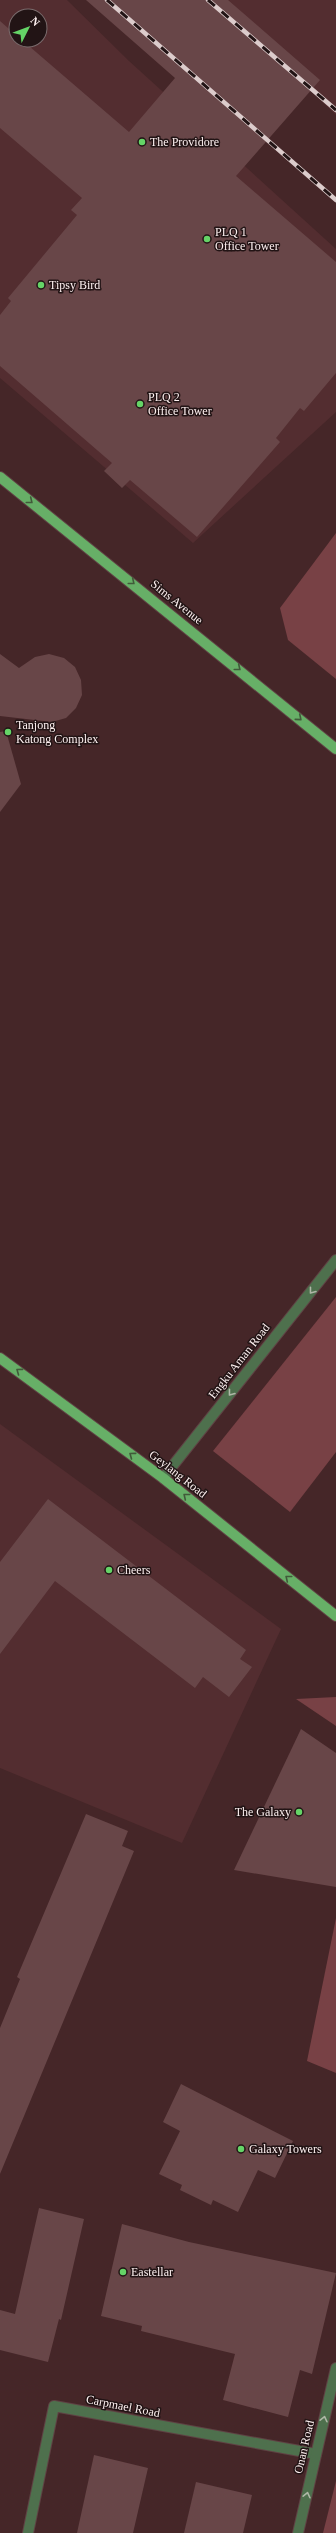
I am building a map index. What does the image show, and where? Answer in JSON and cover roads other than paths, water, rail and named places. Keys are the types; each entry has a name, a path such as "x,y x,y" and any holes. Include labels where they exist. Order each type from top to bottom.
{"main road":[{"name":"Sims Avenue","path":"0,477 336,749"},
{"name":"Geylang Road","path":"0,1358 163,1478 336,1616"}],"street":[{"name":"Engku Aman Road","path":"163,1478 336,1260"},
{"name":"Onan Road","path":"298,2533 336,2368"},
{"name":"Carpmael Road","path":"28,2533 54,2406 316,2454"}],"railway":[{"path":"107,0 336,200"},
{"path":"208,0 336,110"}],"place":[{"name":"The Providore","path":"142,142"},
{"name":"PLQ 1 Office Tower","path":"207,239"},
{"name":"Tipsy Bird","path":"41,285"},
{"name":"PLQ 2 Office Tower","path":"140,404"},
{"name":"Tanjong Katong Complex","path":"8,732"},
{"name":"Cheers","path":"109,1570"},
{"name":"The Galaxy","path":"299,1812"},
{"name":"Galaxy Towers","path":"241,2149"},
{"name":"Eastellar","path":"123,2272"}]}
